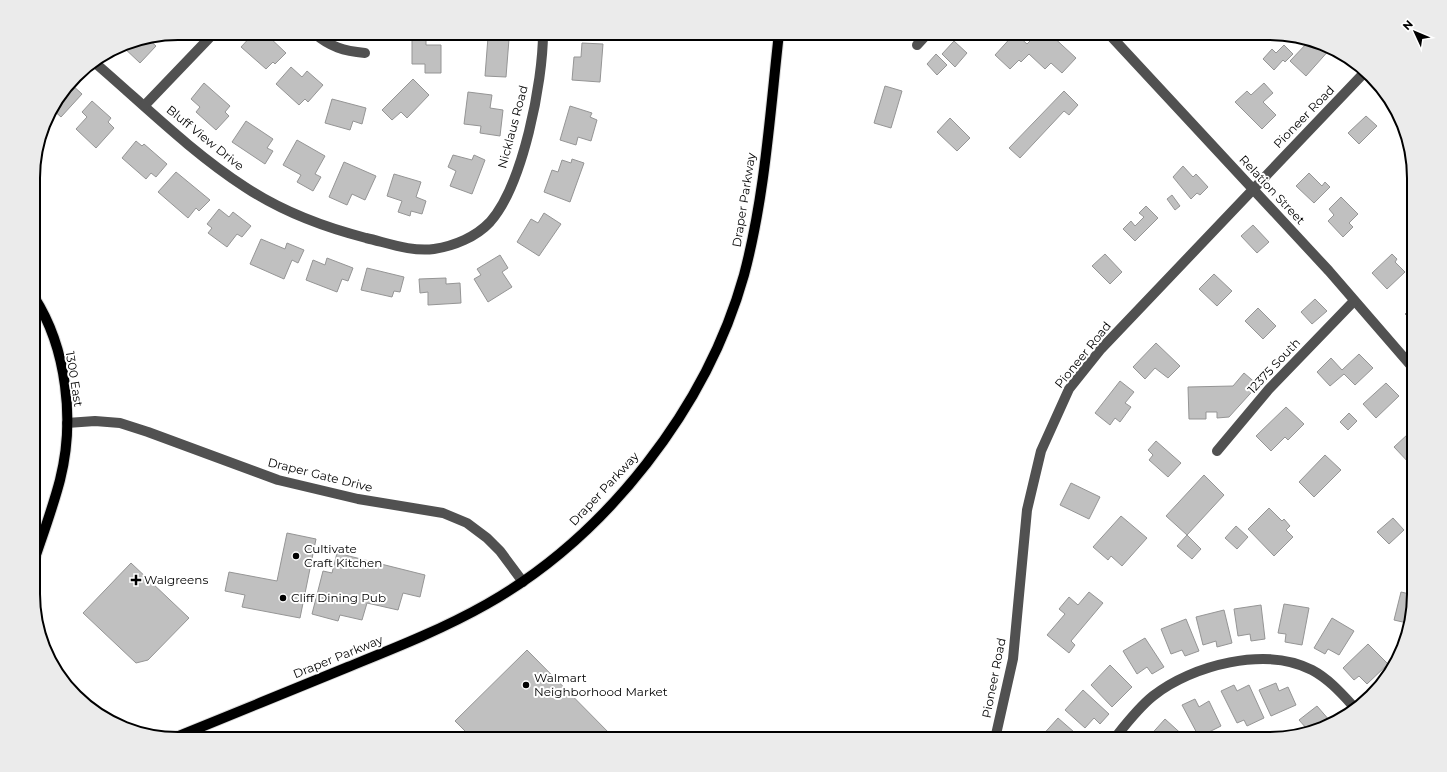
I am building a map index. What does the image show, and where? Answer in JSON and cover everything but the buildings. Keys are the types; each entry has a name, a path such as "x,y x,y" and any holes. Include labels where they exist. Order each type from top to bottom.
{"main road":[{"name":"Draper Parkway","path":"189,732 413,640 488,604 523,582 581,534 641,471 674,428 707,372 744,275 758,206 778,40"},
{"name":"1300 East","path":"40,308 57,349 64,386 67,423 66,442 60,480 40,542"}],"street":[{"path":"145,105 207,40"},
{"path":"323,40 344,51 364,53"},
{"name":"Nicklaus Road","path":"471,237 490,222 503,202 517,170 535,104 541,70 543,40"},
{"path":"917,45 922,40"},
{"name":"Relation Street","path":"1115,40 1254,189 1407,361"},
{"name":"Bluff View Drive","path":"98,66 223,171 269,201 306,219 340,232 410,249 434,249 471,237"},
{"name":"Pioneer Road","path":"997,732 1013,659 1027,510 1041,451 1060,405 1069,389 1101,349 1362,76"},
{"name":"12375 South","path":"1217,451 1269,389 1354,301"},
{"name":"Draper Gate Drive","path":"67,423 95,421 120,423 278,480 358,499 443,513 467,523 487,538 500,551 523,582"},
{"path":"1120,732 1148,702 1171,684 1210,668 1256,659 1280,659 1311,669 1326,678 1351,704"}],"place":[{"name":"Cultivate Craft Kitchen","path":"296,556"},
{"name":"Walgreens","path":"136,580"},
{"name":"Cliff Dining Pub","path":"283,598"},
{"name":"Walmart Neighborhood Market","path":"526,685"}]}
